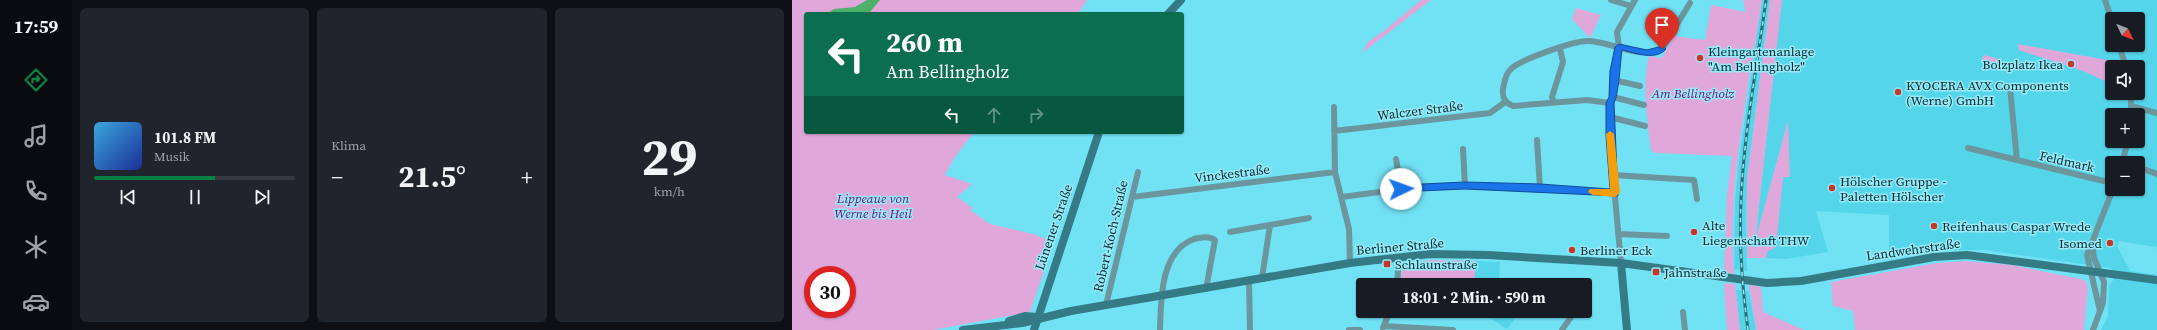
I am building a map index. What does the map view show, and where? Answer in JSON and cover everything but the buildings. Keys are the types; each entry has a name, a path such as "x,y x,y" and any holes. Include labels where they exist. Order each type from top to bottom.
{"street":[{"path":"1170,12 1181,0"},
{"path":"1611,0 1633,3 1617,32 1619,47 1611,100 1610,118 1613,175 1627,330"},
{"path":"2106,0 2109,12"},
{"path":"1644,104 1611,100 1591,100 1562,103 1554,102 1523,107 1505,102 1502,95 1509,71 1518,65 1586,40 1647,53 1659,52 1690,3"},
{"path":"1554,102 1552,97 1563,62 1563,56 1560,49"},
{"path":"1614,80 1640,86"},
{"path":"2010,88 2017,160"},
{"path":"2131,100 2131,106 2157,113"},
{"name":"Walczer Straße","path":"1334,131 1490,113 1505,102"},
{"path":"1334,108 1335,172 1349,229 1350,263"},
{"path":"1610,118 1645,126"},
{"name":"Lünener Straße","path":"1034,330 1098,134"},
{"path":"1537,140 1540,188"},
{"name":"Feldmark","path":"1968,148 2105,181"},
{"path":"1463,149 1465,186"},
{"path":"1396,159 1401,189"},
{"path":"2145,170 2157,174"},
{"name":"Robert-Koch-Straße","path":"1106,305 1138,172"},
{"name":"Vinckestraße","path":"1132,197 1335,172"},
{"path":"1613,175 1694,180 1697,199"},
{"path":"1342,197 1401,189 1465,186 1540,188 1615,193"},
{"path":"2100,311 2097,292 2087,255 2089,246 2092,243 2109,196"},
{"path":"1230,232 1309,218"},
{"path":"1262,278 1270,225"},
{"path":"1618,234 1667,236"},
{"path":"1160,330 1162,296 1169,262 1175,252 1188,241 1211,237 1215,240 1206,288"},
{"path":"2092,243 2094,258 2104,282 2103,303 2093,330"},
{"name":"Berliner Straße","path":"963,330 998,324 1022,323 1038,318 1106,305 1350,263 1430,254 1481,255 1621,263 1661,267 1767,283"},
{"name":"Landwehrstraße","path":"1767,283 1800,281 1901,262 1962,255 1986,256 2157,280"},
{"path":"1398,278 1399,257"},
{"path":"1249,280 1250,330"},
{"path":"1683,312 1685,330"},
{"path":"1387,318 1383,328 1452,330"},
{"path":"1562,330 1570,318"},
{"path":"1349,330 1360,330"}],"shaded area":[{"path":"867,0 880,0 870,12 829,12 834,9 855,7"},
{"path":"1762,0 1770,0 1747,178 1747,271 1734,269 1735,202 1739,159"},
{"path":"1781,0 2157,0 2157,249 2156,247 2119,241 2117,246 2130,271 2157,275 2157,330 2101,330 2108,316 2109,286 2114,279 2111,268 1985,250 1943,250 1889,257 1889,215 1816,211 1828,252 1786,259 1766,258 1783,176 1789,177 1787,123 1755,245"},
{"path":"1476,261 1500,262 1499,278 1475,278"},
{"path":"1736,290 1749,291 1756,330 1740,330"},
{"path":"1490,318 1516,318 1507,329"}],"green space":[{"name":"Lippeaue von Werne bis Heil","path":"792,0 1087,0 1079,12 804,12 804,134 972,134 955,157 945,175 972,184 957,197 973,208 970,210 990,224 1033,234 1054,242 1030,312 933,330 792,330"},
{"path":"1421,0 1431,0 1362,53 1368,42"},
{"name":"Am Bellingholz","path":"1743,0 1762,0 1740,137 1736,172 1733,241 1734,274 1724,272 1727,194 1732,156 1655,153 1651,150 1646,103 1646,79 1649,56 1662,58 1673,36 1705,40 1711,5 1746,12"},
{"path":"1770,0 1782,0 1755,241 1788,121 1790,177 1783,177 1776,247 1767,252 1766,258 1747,258 1747,178"},
{"path":"1576,8 1601,15 1590,38 1572,19"},
{"path":"2018,44 2107,60 2105,60 2105,81 2083,71 2019,50"},
{"path":"1984,55 1996,58 1999,64 1992,66 1987,64 1982,59"},
{"path":"1431,260 1476,261 1475,278 1401,278 1403,264"},
{"path":"1965,261 2011,265 2086,281 2088,287 2084,330 1855,330 1853,311 1833,306 1831,282 1937,263"},
{"path":"1724,283 1735,284 1740,330 1727,330"},
{"path":"1749,284 1761,287 1763,312 1804,330 1756,330"}],"railway":[{"path":"1748,330 1744,298 1740,232 1741,199 1748,124 1766,0"}],"slow traffic":[{"path":"1593,192 1615,193 1610,134"}],"place":[{"name":"Kleingartenanlage \"Am Bellingholz\"","path":"1700,58"},
{"name":"Bolzplatz Ikea","path":"2071,64"},
{"name":"KYOCERA AVX Components (Werne) GmbH","path":"1898,92"},
{"name":"Hölscher Gruppe - Paletten Hölscher","path":"1832,188"},
{"name":"Reifenhaus Caspar Wrede","path":"1934,226"},
{"name":"Alte Liegenschaft THW","path":"1694,232"},
{"name":"Isomed","path":"2110,243"},
{"name":"Berliner Eck","path":"1572,250"},
{"name":"Schlaunstraße","path":"1387,264"},
{"name":"Jahnstraße","path":"1656,272"}],"route":[{"path":"1401,189 1465,186 1540,188 1615,193 1610,136 1610,103 1613,97 1614,71 1619,47 1647,53 1659,52 1662,49"}]}
